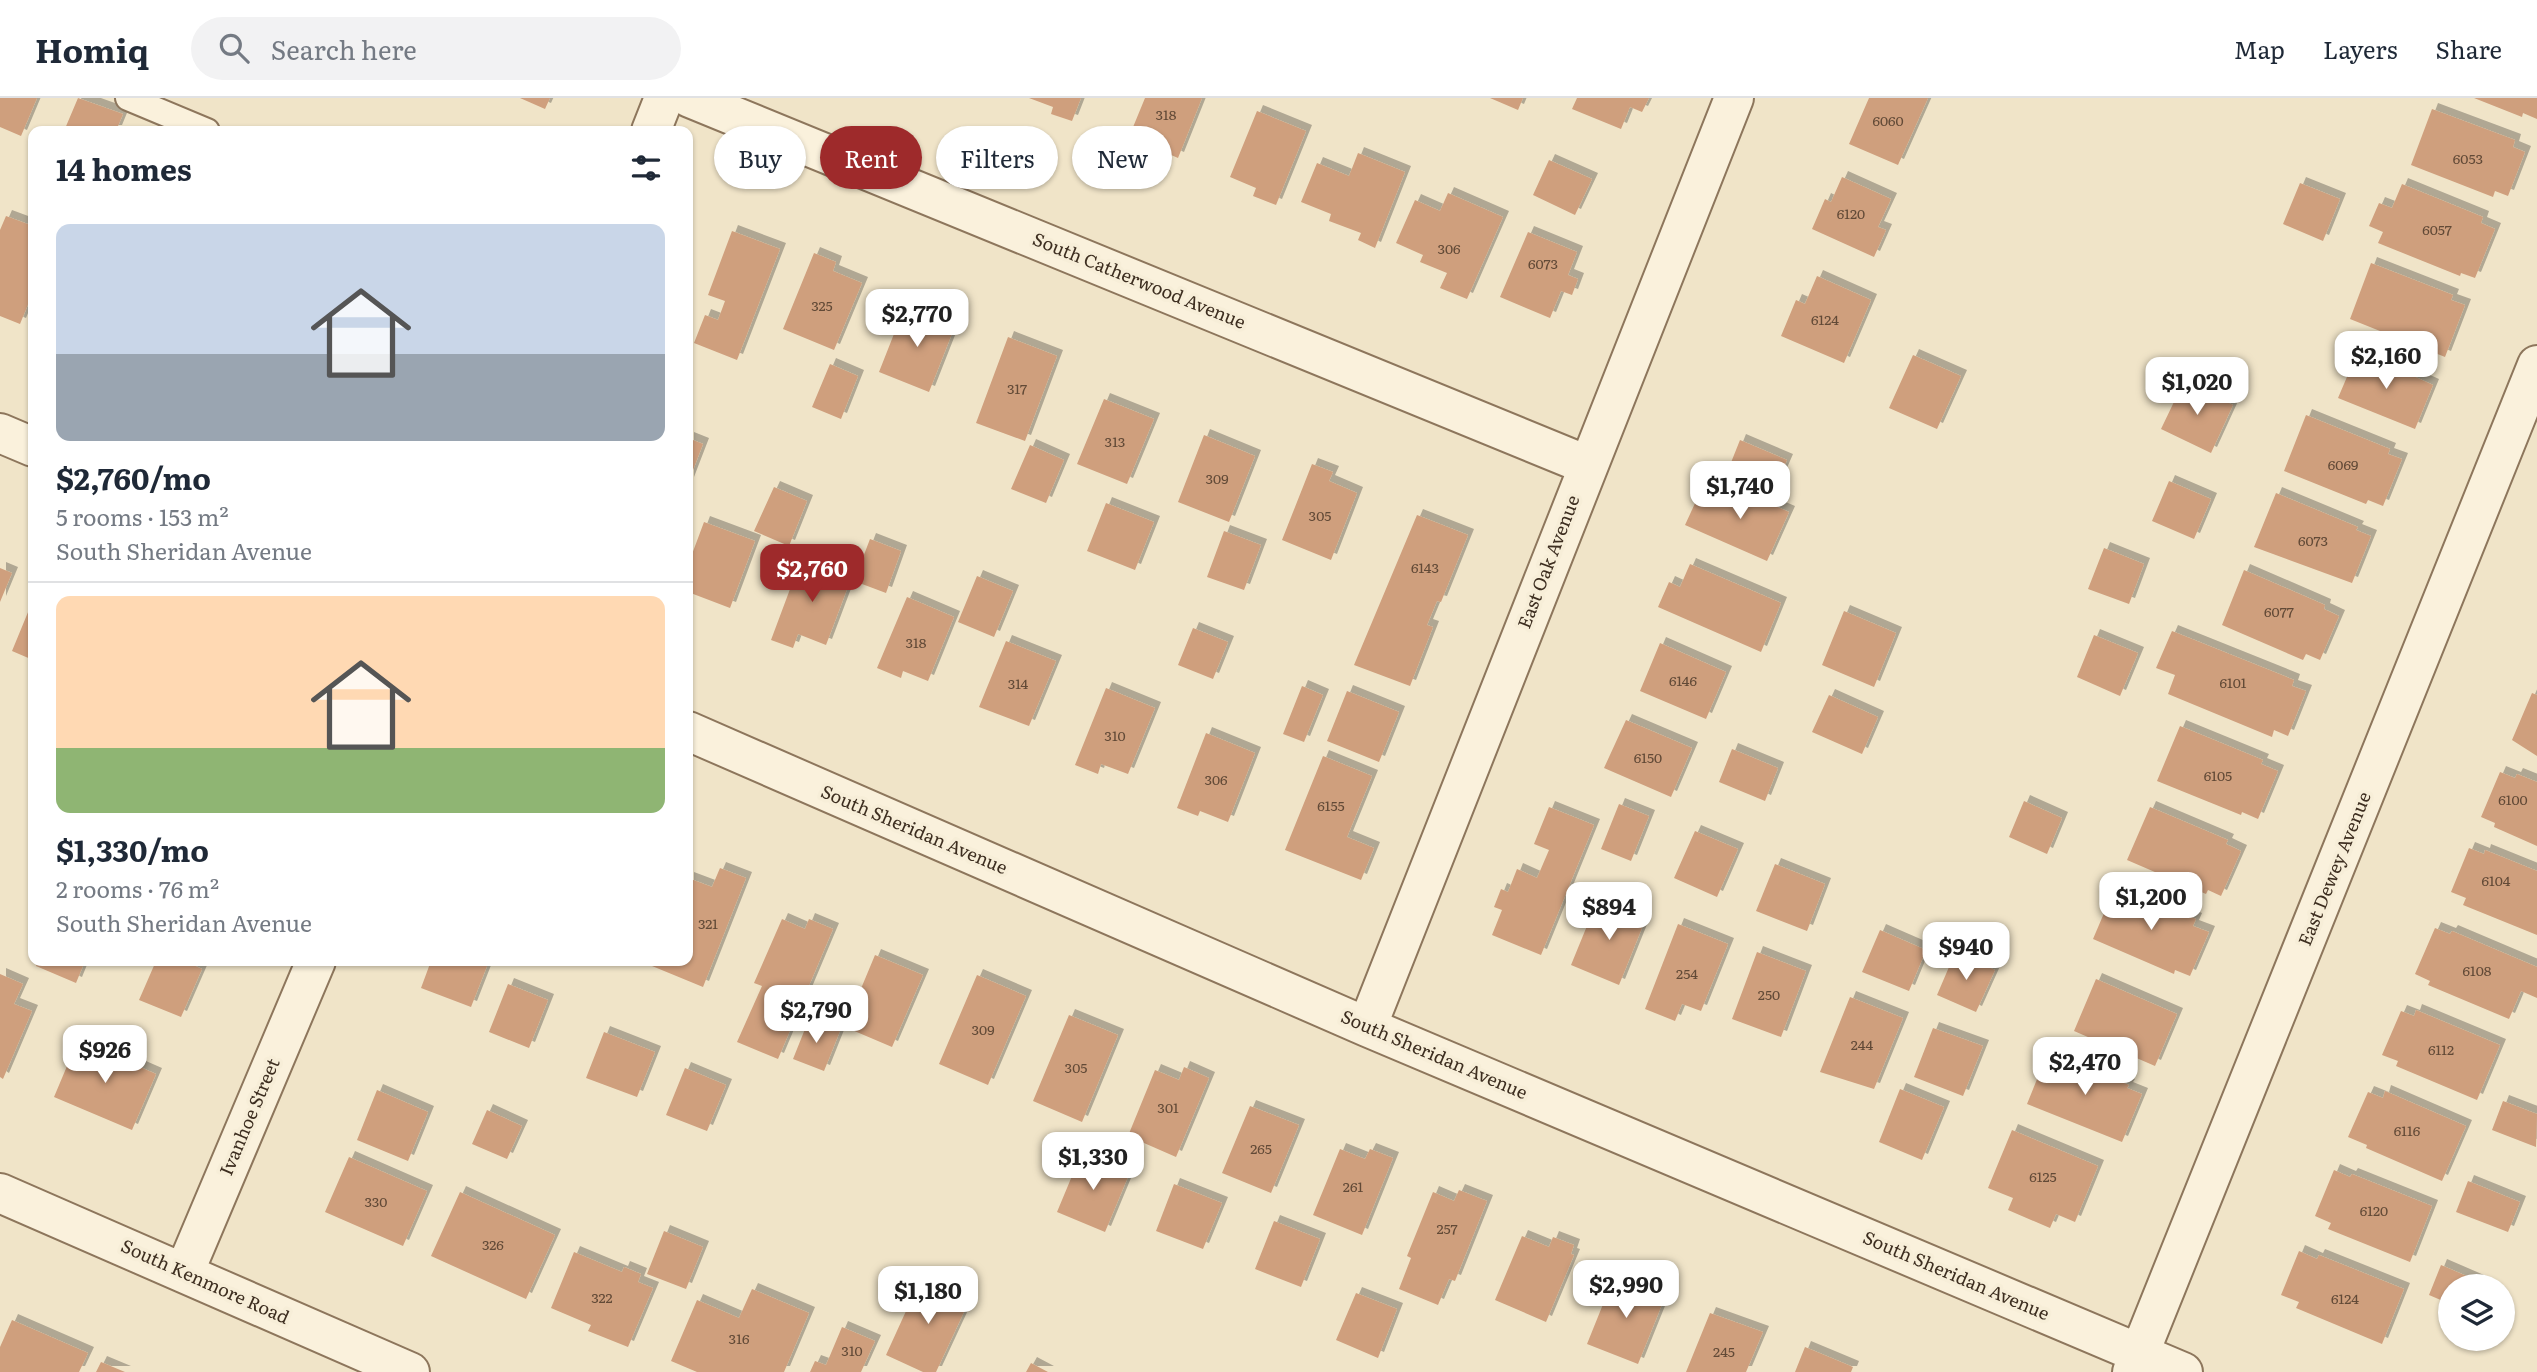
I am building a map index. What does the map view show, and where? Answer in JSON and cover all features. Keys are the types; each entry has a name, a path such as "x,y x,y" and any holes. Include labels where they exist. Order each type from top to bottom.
{"street":[{"path":"653,126 664,98"},
{"name":"South Catherwood Avenue","path":"690,98 1587,465"},
{"name":"East Oak Avenue","path":"1367,1027 1734,98"},
{"name":"East Dewey Avenue","path":"2136,1363 2537,365"},
{"path":"0,433 28,445"},
{"name":"South Sheridan Avenue","path":"693,734 2136,1363 2183,1372"},
{"name":"Ivanhoe Street","path":"184,1273 314,966"},
{"name":"South Kenmore Road","path":"0,1193 410,1372"}],"lane":[{"path":"128,98 195,126"}],"building":[{"path":"0,98 37,98 21,136 0,127"},
{"path":"78,98 123,114 118,126 66,126"},
{"path":"520,98 550,98 545,109"},
{"path":"1029,98 1081,98 1072,121 1051,114 1053,107"},
{"path":"1145,98 1202,98 1178,158 1172,155 1172,126 1133,126"},
{"path":"1490,98 1523,98 1518,110"},
{"path":"1577,98 1649,98 1642,112 1630,107 1621,129 1572,109"},
{"path":"1869,98 1928,98 1898,165 1849,144"},
{"path":"2474,98 2537,98 2537,119 2523,113 2522,117"},
{"path":"2432,109 2515,140 2513,147 2525,152 2508,196 2495,191 2493,197 2411,165"},
{"path":"1257,111 1306,131 1276,205 1253,196 1256,188 1230,177"},
{"path":"1358,153 1405,172 1375,248 1358,240 1361,233 1329,221 1331,214 1301,202 1317,163 1349,176"},
{"path":"1549,160 1592,179 1575,215 1533,195"},
{"path":"1842,177 1891,199 1878,227 1886,230 1874,257 1812,229 1825,199 1831,202"},
{"path":"2300,183 2340,199 2323,241 2283,224"},
{"path":"2402,184 2483,217 2481,223 2495,229 2475,278 2461,273 2460,276 2378,243 2383,232 2369,226 2379,203 2392,208"},
{"path":"1448,193 1503,217 1467,299 1440,288 1447,273 1420,262 1423,255 1396,243 1415,200 1440,211"},
{"path":"6,216 28,224 28,304 20,324 0,316 0,230"},
{"path":"732,231 780,249 737,360 694,343 705,315 718,320 725,301 708,295"},
{"path":"1528,232 1577,252 1568,275 1578,279 1572,295 1561,291 1550,318 1500,297"},
{"path":"814,253 836,262 833,271 862,283 834,350 783,329"},
{"path":"2371,263 2453,295 2451,300 2465,305 2445,357 2350,319"},
{"path":"1817,276 1871,300 1844,363 1781,336 1796,300 1805,304"},
{"path":"905,306 955,326 929,392 879,372"},
{"path":"1008,337 1057,356 1025,441 976,423"},
{"path":"2358,351 2433,385 2415,429 2338,398"},
{"path":"1913,355 1961,376 1937,429 1889,408"},
{"path":"830,364 858,376 841,419 812,407"},
{"path":"2184,381 2233,405 2211,453 2161,429"},
{"path":"1104,399 1154,419 1127,484 1077,464"},
{"path":"2306,415 2390,449 2388,454 2402,459 2383,506 2368,500 2366,504 2284,471"},
{"path":"1204,435 1255,456 1229,522 1178,502"},
{"path":"693,440 703,444 693,470"},
{"path":"1740,440 1787,460 1774,490 1728,470"},
{"path":"1030,445 1064,460 1046,503 1011,489"},
{"path":"1312,464 1333,472 1329,481 1357,493 1331,560 1282,540"},
{"path":"2169,481 2211,499 2194,539 2152,521"},
{"path":"1722,483 1789,512 1767,561 1685,525 1697,499 1712,506"},
{"path":"774,487 807,501 789,546 754,531"},
{"path":"2276,493 2358,527 2356,530 2371,536 2352,583 2254,547"},
{"path":"1106,503 1154,522 1135,570 1087,551"},
{"path":"1417,515 1468,535 1441,602 1437,601 1427,625 1433,627 1410,686 1354,665"},
{"path":"704,522 755,541 730,608 693,594 693,552"},
{"path":"1224,531 1261,545 1244,590 1207,577"},
{"path":"870,539 901,551 886,593 854,581"},
{"path":"2104,548 2144,564 2129,604 2088,589"},
{"path":"802,557 852,576 826,645 798,634 793,648 771,640"},
{"path":"1690,564 1781,603 1761,652 1658,607 1669,582 1680,587"},
{"path":"0,568 12,573 0,602"},
{"path":"2244,570 2325,605 2324,609 2339,616 2320,660 2306,654 2303,660 2222,625"},
{"path":"977,576 1013,591 994,637 958,622"},
{"path":"907,597 954,617 928,681 903,671 901,678 877,668"},
{"path":"1844,611 1896,633 1874,687 1822,665"},
{"path":"28,612 28,658 12,651"},
{"path":"1193,628 1228,642 1213,679 1178,665"},
{"path":"2172,631 2294,680 2292,686 2306,691 2288,736 2274,730 2272,737 2168,694 2175,675 2156,668"},
{"path":"2094,635 2138,653 2120,696 2077,677"},
{"path":"1006,641 1056,661 1029,726 979,707"},
{"path":"1660,643 1726,672 1706,719 1640,691"},
{"path":"1302,686 1323,695 1304,742 1283,734"},
{"path":"1106,688 1155,708 1128,774 1101,764 1098,774 1075,765"},
{"path":"1347,691 1399,712 1379,762 1327,741"},
{"path":"2532,693 2537,695 2537,756 2512,740"},
{"path":"1829,695 1878,717 1862,754 1812,732"},
{"path":"1626,720 1692,748 1671,797 1604,768"},
{"path":"2180,726 2263,760 2261,764 2278,771 2258,819 2242,812 2241,815 2157,781"},
{"path":"1206,733 1255,753 1228,822 1200,811 1198,816 1177,808"},
{"path":"1732,749 1778,768 1765,801 1719,782"},
{"path":"1323,756 1372,776 1347,837 1374,848 1361,880 1285,850"},
{"path":"2500,772 2515,778 2517,774 2537,782 2537,846 2494,827 2495,823 2481,817"},
{"path":"2024,801 2062,818 2047,854 2009,837"},
{"path":"1619,804 1649,816 1631,861 1601,849"},
{"path":"1549,807 1594,825 1541,955 1492,935 1502,910 1494,907 1501,889 1508,892 1517,869 1537,878 1549,850 1534,844"},
{"path":"2150,807 2228,840 2226,844 2241,851 2221,896 2208,890 2206,894 2127,860"},
{"path":"1695,831 1738,849 1717,897 1674,878"},
{"path":"2469,848 2484,854 2485,850 2537,871 2537,935 2463,905 2466,898 2451,892"},
{"path":"1775,864 1825,884 1807,931 1756,911"},
{"path":"720,868 746,878 703,987 652,966 693,966 693,880 712,887"},
{"path":"2116,885 2196,919 2193,926 2209,932 2190,976 2175,970 2174,974 2093,939"},
{"path":"1598,899 1646,918 1619,985 1571,965"},
{"path":"782,919 805,929 809,919 833,929 778,1059 737,1042 762,986 754,983"},
{"path":"1678,924 1728,944 1701,1011 1682,1004 1675,1021 1645,1009"},
{"path":"2435,928 2450,934 2452,931 2537,967 2537,998 2521,991 2509,1019 2428,985 2430,981 2415,974"},
{"path":"1880,930 1926,950 1909,991 1862,972"},
{"path":"1757,952 1806,971 1781,1037 1732,1019"},
{"path":"1955,953 1995,970 1976,1012 1937,995"},
{"path":"875,955 923,975 892,1047 845,1027"},
{"path":"36,966 83,966 76,983"},
{"path":"154,966 195,966 202,969 181,1017 139,1000"},
{"path":"429,966 487,966 471,1007 421,988"},
{"path":"0,974 23,984 14,1004 32,1011 3,1079 0,1077"},
{"path":"977,975 1026,996 988,1085 939,1064"},
{"path":"2096,979 2177,1014 2155,1066 2074,1031"},
{"path":"508,984 548,1000 529,1048 489,1032"},
{"path":"1850,997 1903,1018 1874,1089 1820,1072"},
{"path":"2416,1010 2500,1045 2477,1100 2396,1066 2398,1061 2382,1055 2401,1011 2414,1016"},
{"path":"1069,1015 1118,1035 1082,1122 1033,1101"},
{"path":"809,1019 840,1031 824,1071 793,1059"},
{"path":"1933,1028 1983,1046 1963,1096 1914,1077"},
{"path":"604,1032 655,1052 637,1097 586,1078"},
{"path":"78,1040 156,1074 132,1130 54,1097"},
{"path":"2048,1052 2129,1085 2127,1088 2142,1094 2122,1142 2027,1104"},
{"path":"1184,1067 1209,1078 1176,1157 1128,1136 1155,1070 1179,1080"},
{"path":"685,1068 726,1085 707,1131 666,1115"},
{"path":"1900,1089 1944,1107 1922,1160 1879,1142"},
{"path":"377,1090 428,1112 408,1161 357,1140"},
{"path":"2385,1091 2466,1126 2442,1181 2366,1148 2367,1145 2348,1137 2368,1092 2383,1098"},
{"path":"2503,1101 2537,1114 2536,1147 2492,1130"},
{"path":"1250,1106 1299,1125 1271,1193 1222,1173"},
{"path":"487,1110 522,1126 507,1159 472,1144"},
{"path":"2012,1130 2098,1166 2075,1222 2056,1214 2050,1228 2008,1210 2013,1198 1988,1188"},
{"path":"1340,1149 1365,1159 1370,1149 1393,1158 1362,1235 1313,1215"},
{"path":"1082,1152 1130,1172 1105,1232 1057,1212"},
{"path":"349,1157 427,1191 403,1246 325,1212"},
{"path":"2334,1170 2350,1177 2352,1174 2432,1206 2410,1262 2328,1229 2331,1223 2315,1216"},
{"path":"2468,1181 2520,1202 2508,1232 2456,1212"},
{"path":"1174,1184 1222,1203 1203,1249 1156,1231"},
{"path":"1459,1190 1487,1201 1455,1281 1449,1279 1438,1305 1399,1289 1411,1258 1407,1256 1433,1192 1454,1201"},
{"path":"460,1192 555,1235 526,1299 431,1256"},
{"path":"1274,1221 1320,1239 1301,1287 1255,1269"},
{"path":"664,1231 703,1247 686,1289 647,1274"},
{"path":"1522,1236 1549,1247 1553,1237 1574,1245 1571,1254 1574,1255 1546,1322 1495,1300"},
{"path":"2299,1251 2317,1259 2319,1255 2404,1289 2382,1344 2296,1308 2299,1302 2281,1295"},
{"path":"574,1252 622,1272 624,1267 641,1274 638,1282 653,1288 628,1347 588,1331 591,1325 551,1308"},
{"path":"2441,1265 2462,1274 2438,1274 2438,1299 2429,1295"},
{"path":"922,1276 970,1299 936,1372 923,1372 886,1355"},
{"path":"1614,1277 1665,1297 1638,1364 1587,1344"},
{"path":"752,1289 809,1313 784,1372 697,1372 671,1361 697,1300 739,1318"},
{"path":"1356,1293 1397,1309 1378,1358 1336,1340"},
{"path":"1710,1313 1763,1332 1746,1372 1686,1372"},
{"path":"12,1320 88,1353 79,1372 0,1372 0,1347"},
{"path":"842,1327 875,1341 861,1372 810,1372 815,1361 826,1365"},
{"path":"1805,1347 1853,1367 1851,1372 1795,1372"},
{"path":"101,1362 125,1372 96,1372"},
{"path":"1031,1363 1048,1372 1026,1372"}]}
